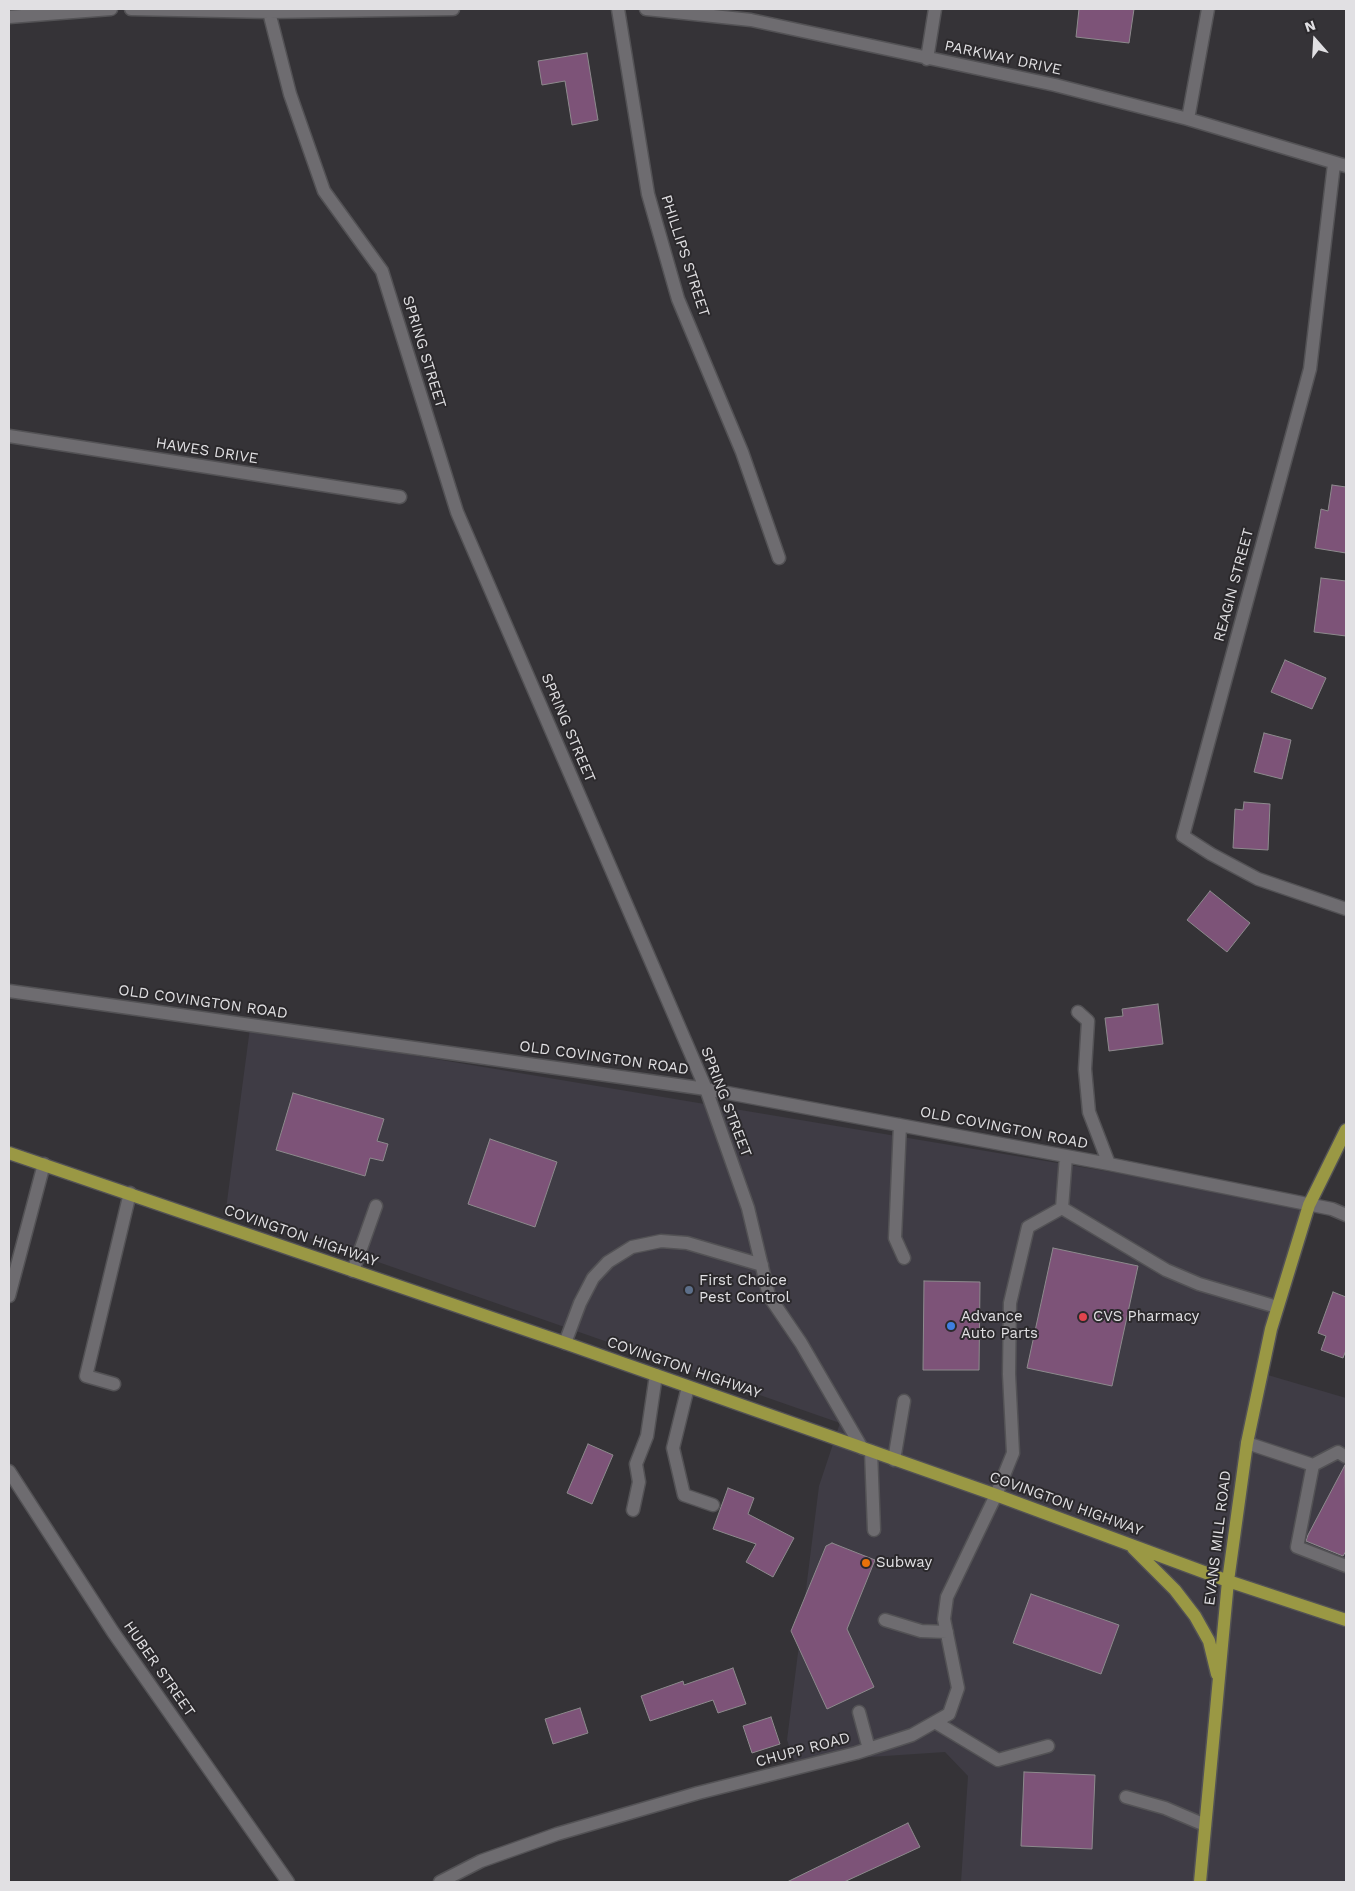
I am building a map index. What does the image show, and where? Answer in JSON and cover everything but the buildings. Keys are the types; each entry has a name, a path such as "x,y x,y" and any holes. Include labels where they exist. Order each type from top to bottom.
{"main road":[{"name":"EVANS MILL ROAD","path":"1200,1882 1228,1582 1247,1443 1277,1307 1309,1205 1346,1130"},
{"name":"COVINGTON HIGHWAY","path":"9,1153 565,1343 996,1495 1228,1582 1346,1620"},
{"path":"1130,1545 1175,1590 1195,1616 1209,1641 1219,1686"}],"street":[{"path":"9,17 111,9"},
{"path":"131,9 269,12 453,9"},
{"name":"PHILLIPS STREET","path":"618,9 648,194 678,299 742,452 779,558"},
{"name":"PARKWAY DRIVE","path":"646,9 751,20 1055,85 1188,119 1340,165"},
{"path":"927,59 935,9"},
{"path":"1188,119 1208,9"},
{"name":"SPRING STREET","path":"269,12 290,94 324,191 382,271 457,512 706,1089 748,1208 769,1296 801,1343 867,1450"},
{"name":"REAGIN STREET","path":"1340,165 1310,369 1183,836 1211,854 1258,879 1346,909"},
{"name":"HAWES DRIVE","path":"9,436 400,497"},
{"name":"OLD COVINGTON ROAD","path":"9,991 706,1089 1109,1164 1332,1209 1346,1215"},
{"path":"1078,1012 1088,1021 1085,1069 1089,1112 1109,1164"},
{"path":"900,1125 895,1238 904,1258"},
{"path":"1066,1156 1062,1208 1166,1270 1199,1284 1277,1307"},
{"path":"9,1296 44,1164"},
{"path":"114,1384 86,1376 130,1194"},
{"path":"353,1271 376,1206"},
{"name":"CHUPP ROAD","path":"440,1882 481,1861 558,1834 698,1793 869,1749 912,1734 950,1714 958,1688 944,1619 947,1597 1014,1453 1009,1374 1010,1303 1028,1227 1062,1208"},
{"path":"565,1343 580,1303 593,1278 608,1262 632,1247 662,1241 687,1243 762,1266"},
{"path":"633,1510 639,1482 636,1464 647,1436 656,1375"},
{"path":"688,1387 673,1448 684,1495 713,1505"},
{"path":"894,1460 904,1401"},
{"path":"1247,1443 1313,1465 1338,1452 1346,1457"},
{"path":"867,1450 874,1530"},
{"path":"1313,1465 1297,1547 1346,1566"},
{"name":"HUBER STREET","path":"9,1471 113,1632 288,1882"},
{"path":"885,1620 921,1631 947,1632"},
{"path":"860,1712 869,1749"},
{"path":"935,1722 998,1760 1048,1746"},
{"path":"1126,1796 1165,1808 1205,1825"}],"shaded area":[{"path":"250,1028 1303,1204 1261,1373 1346,1398 1346,1882 961,1882 968,1776 945,1752 795,1762 787,1740 819,1486 840,1423 226,1209"}],"place":[{"name":"First Choice Pest Control","path":"689,1290"},
{"name":"CVS Pharmacy","path":"1083,1317"},
{"name":"Advance Auto Parts","path":"951,1326"},
{"name":"Subway","path":"866,1563"}]}
